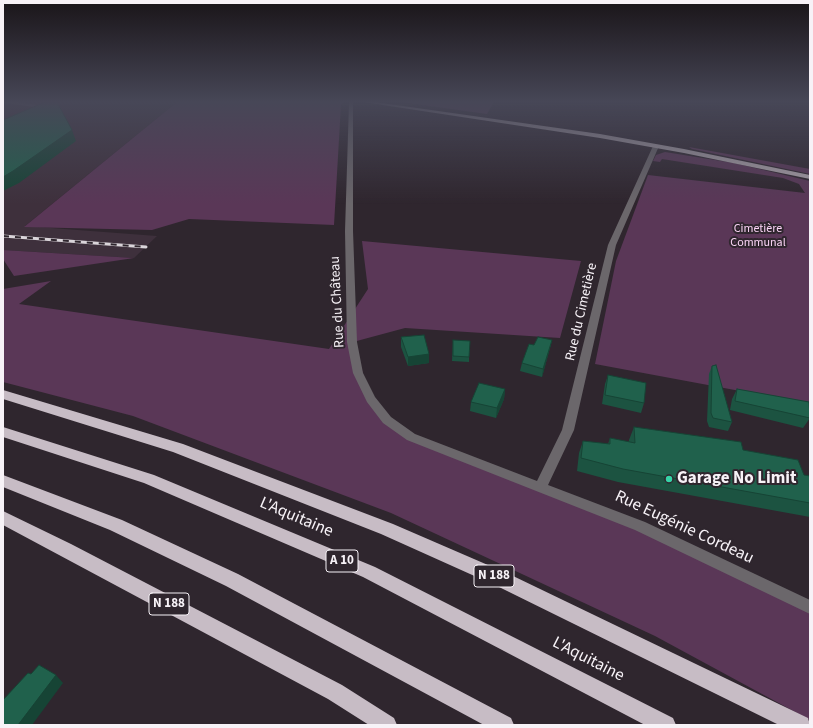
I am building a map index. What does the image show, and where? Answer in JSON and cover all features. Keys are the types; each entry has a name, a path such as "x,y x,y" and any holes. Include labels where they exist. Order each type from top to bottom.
{"highway":[{"name":"N 188","path":"3,394 178,448 386,529 505,581 801,725"},
{"name":"L'Aquitaine","path":"3,432 149,479 362,569 666,725"},
{"path":"3,481 116,525 232,580 504,725"},
{"name":"N 188","path":"3,518 79,556 321,684 387,725"}],"main road":[{"path":"590,136 656,146 810,177"}],"street":[{"name":"Rue du Château","path":"350,136 349,231 352,342 358,373 371,399 387,420 411,437 541,486"},
{"name":"Rue du Cimetière","path":"541,486 568,430 612,245 656,146"},
{"name":"Rue Eugénie Cordeau","path":"541,486 640,526 810,607"}],"shaded area":[{"path":"3,136 135,136 25,226 157,236 134,258 3,250"}],"green space":[{"path":"135,136 339,136 334,225 189,219 152,230 24,227"},
{"path":"689,147 810,169 810,174 692,149"},
{"name":"Cimetière Communal","path":"665,152 734,163 810,181 810,404 595,364 616,261 648,175 805,193 799,184 783,178 662,159 660,162 653,161 656,155"},
{"path":"362,241 581,261 560,338 405,328 353,342 371,399 411,437 625,520 810,607 810,720 655,636 391,513 133,416 3,382 3,289 51,281 19,304 329,349 368,289"},
{"path":"3,250 134,258 14,276 3,259"}],"building":[{"path":"3,136 63,136 13,171 3,177"},
{"path":"424,335 429,354 408,357 401,337"},
{"path":"538,337 552,340 543,369 522,363 529,344 534,345"},
{"path":"453,340 470,341 469,357 453,356"},
{"path":"716,365 732,422 713,418 711,413 712,366"},
{"path":"608,375 646,383 644,403 605,395"},
{"path":"479,383 505,389 497,408 471,402"},
{"path":"737,389 809,402 810,418 735,401"},
{"path":"634,427 741,442 743,450 798,460 804,475 810,476 810,503 623,469 581,458 583,441 610,444 610,438 635,443"},
{"path":"39,665 56,675 18,725 3,725 3,700 28,673 31,674"}],"railway":[{"path":"3,236 146,247"}],"place":[{"name":"Garage No Limit","path":"669,479"}]}
